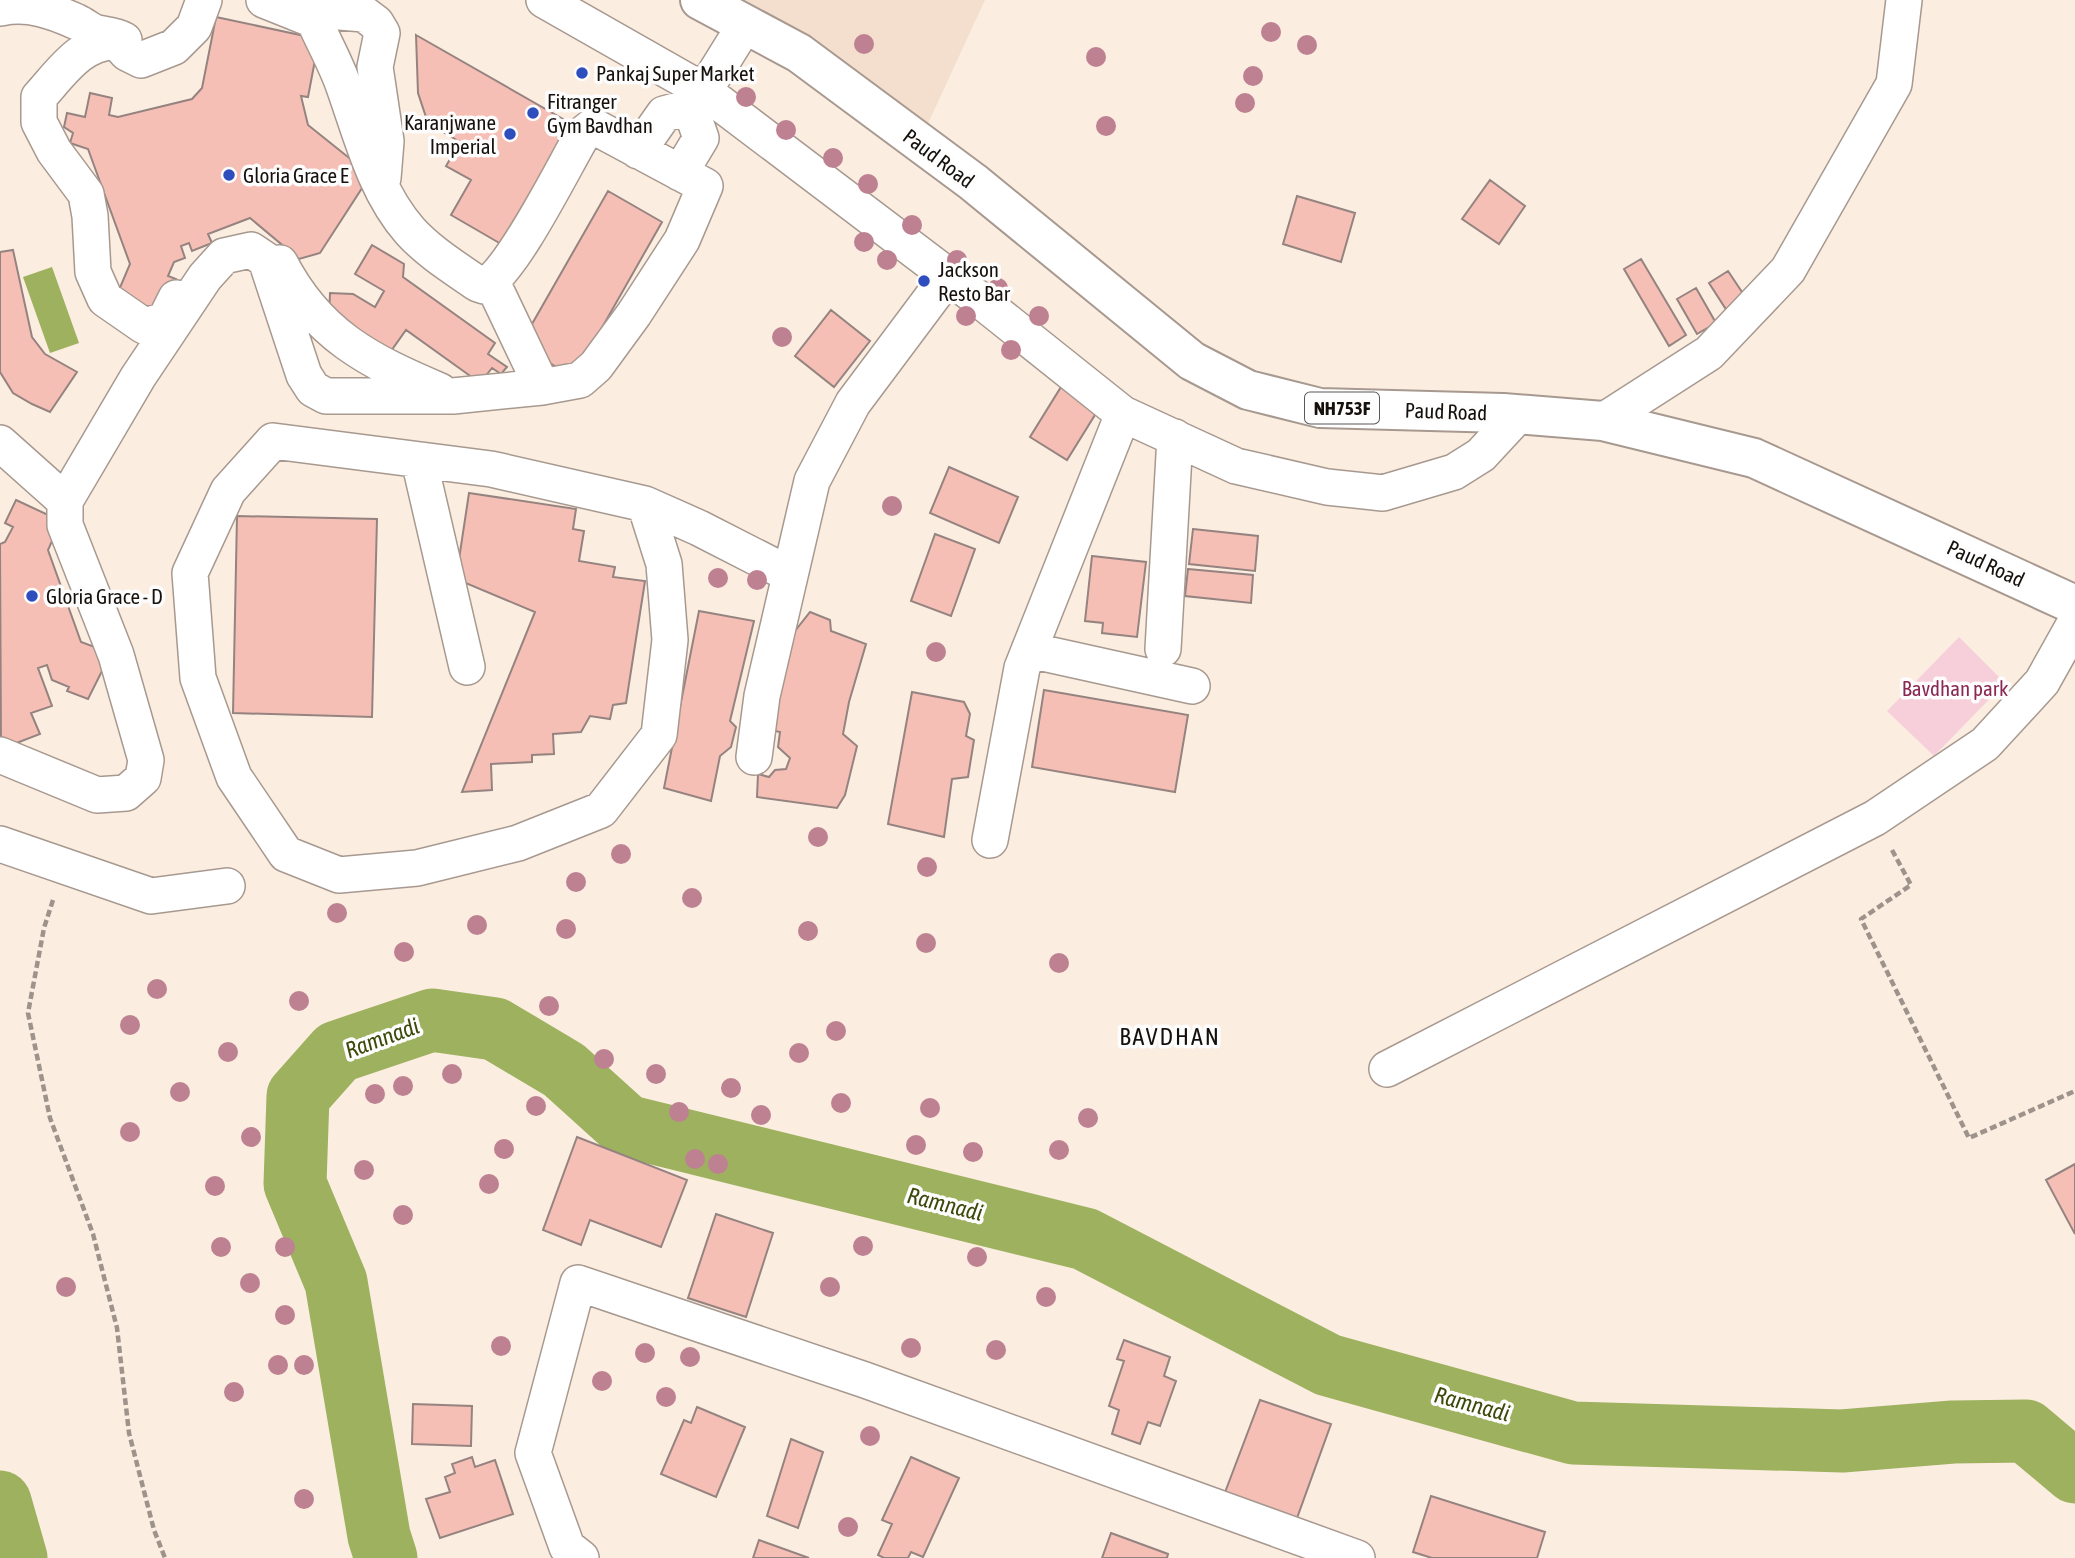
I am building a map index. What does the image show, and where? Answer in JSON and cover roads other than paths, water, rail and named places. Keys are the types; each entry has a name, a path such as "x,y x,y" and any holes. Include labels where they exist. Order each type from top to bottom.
{"main road":[{"name":"Paud Road","path":"700,0 799,53 973,182 1192,361 1248,390 1320,408 1519,414 1603,421 1754,458 2075,605"}],"street":[{"path":"1,6 18,4 36,7 78,22 95,32 116,36 141,49 157,46 175,37 190,16 195,0"},
{"path":"204,0 194,27 174,47 141,60 127,53 117,42 102,41 78,54 39,97 39,122 54,151 86,194 93,272 105,299 144,326 165,320 180,290 197,265 224,243 254,236 273,249 292,285 320,321 368,358 453,396"},
{"path":"0,755 97,795 127,793 143,778 146,760 116,655 65,525 65,501 138,377 205,277 224,256 251,250 266,260 304,375 313,389 326,397 453,396 542,387 580,380 597,366 682,240 705,187 593,126 583,134 512,258 492,282 484,286 478,284 411,232 382,189 364,149 342,81 314,20 264,0"},
{"path":"286,0 328,11 365,14 376,23 382,33 375,67 386,141 382,189"},
{"path":"544,0 697,99 948,276 1123,414 1236,466 1327,487 1383,493 1454,472 1481,455 1519,414"},
{"path":"1603,421 1709,353 1788,270 1894,84 1904,0"},
{"path":"638,151 664,114 697,99 745,25"},
{"path":"680,173 701,138 697,99"},
{"path":"754,757 762,696 812,481 853,403 948,276"},
{"path":"492,282 542,387"},
{"path":"990,840 1022,668 1123,414"},
{"path":"1163,649 1175,437"},
{"path":"645,504 664,564 670,640 659,735 601,810 506,846 417,867 339,875 286,854 234,777 198,678 190,573 228,491 273,441 491,469 645,504 789,574"},
{"path":"0,443 65,501"},
{"path":"419,460 467,667"},
{"path":"1387,1069 1875,818 1984,744 2042,682 2075,623"},
{"path":"1029,650 1192,686"},
{"path":"0,844 151,896 227,887"},
{"path":"581,1558 567,1547 533,1453 579,1283 865,1380 1357,1558"}],"waterway":[{"name":"Ramnadi","path":"386,1558 379,1536 336,1282 295,1184 298,1096 337,1052 432,1020 495,1029 564,1070 626,1126 1085,1239 1328,1365 1573,1433 1842,1441 1953,1432 2026,1431 2075,1472"},
{"name":"Ramnadi","path":"0,1502 16,1558"}],"place":[{"name":"Pankaj Super Market","path":"582,73"},
{"name":"Fitranger Gym Bavdhan","path":"533,113"},
{"name":"Karanjwane Imperial","path":"510,134"},
{"name":"Gloria Grace E","path":"229,175"},
{"name":"Jackson Resto Bar","path":"924,281"},
{"name":"Gloria Grace - D","path":"32,596"}],"district":[{"name":"BAVDHAN","path":"1170,1036"}],"park label":[{"name":"Bavdhan park","path":"1955,688"}]}
